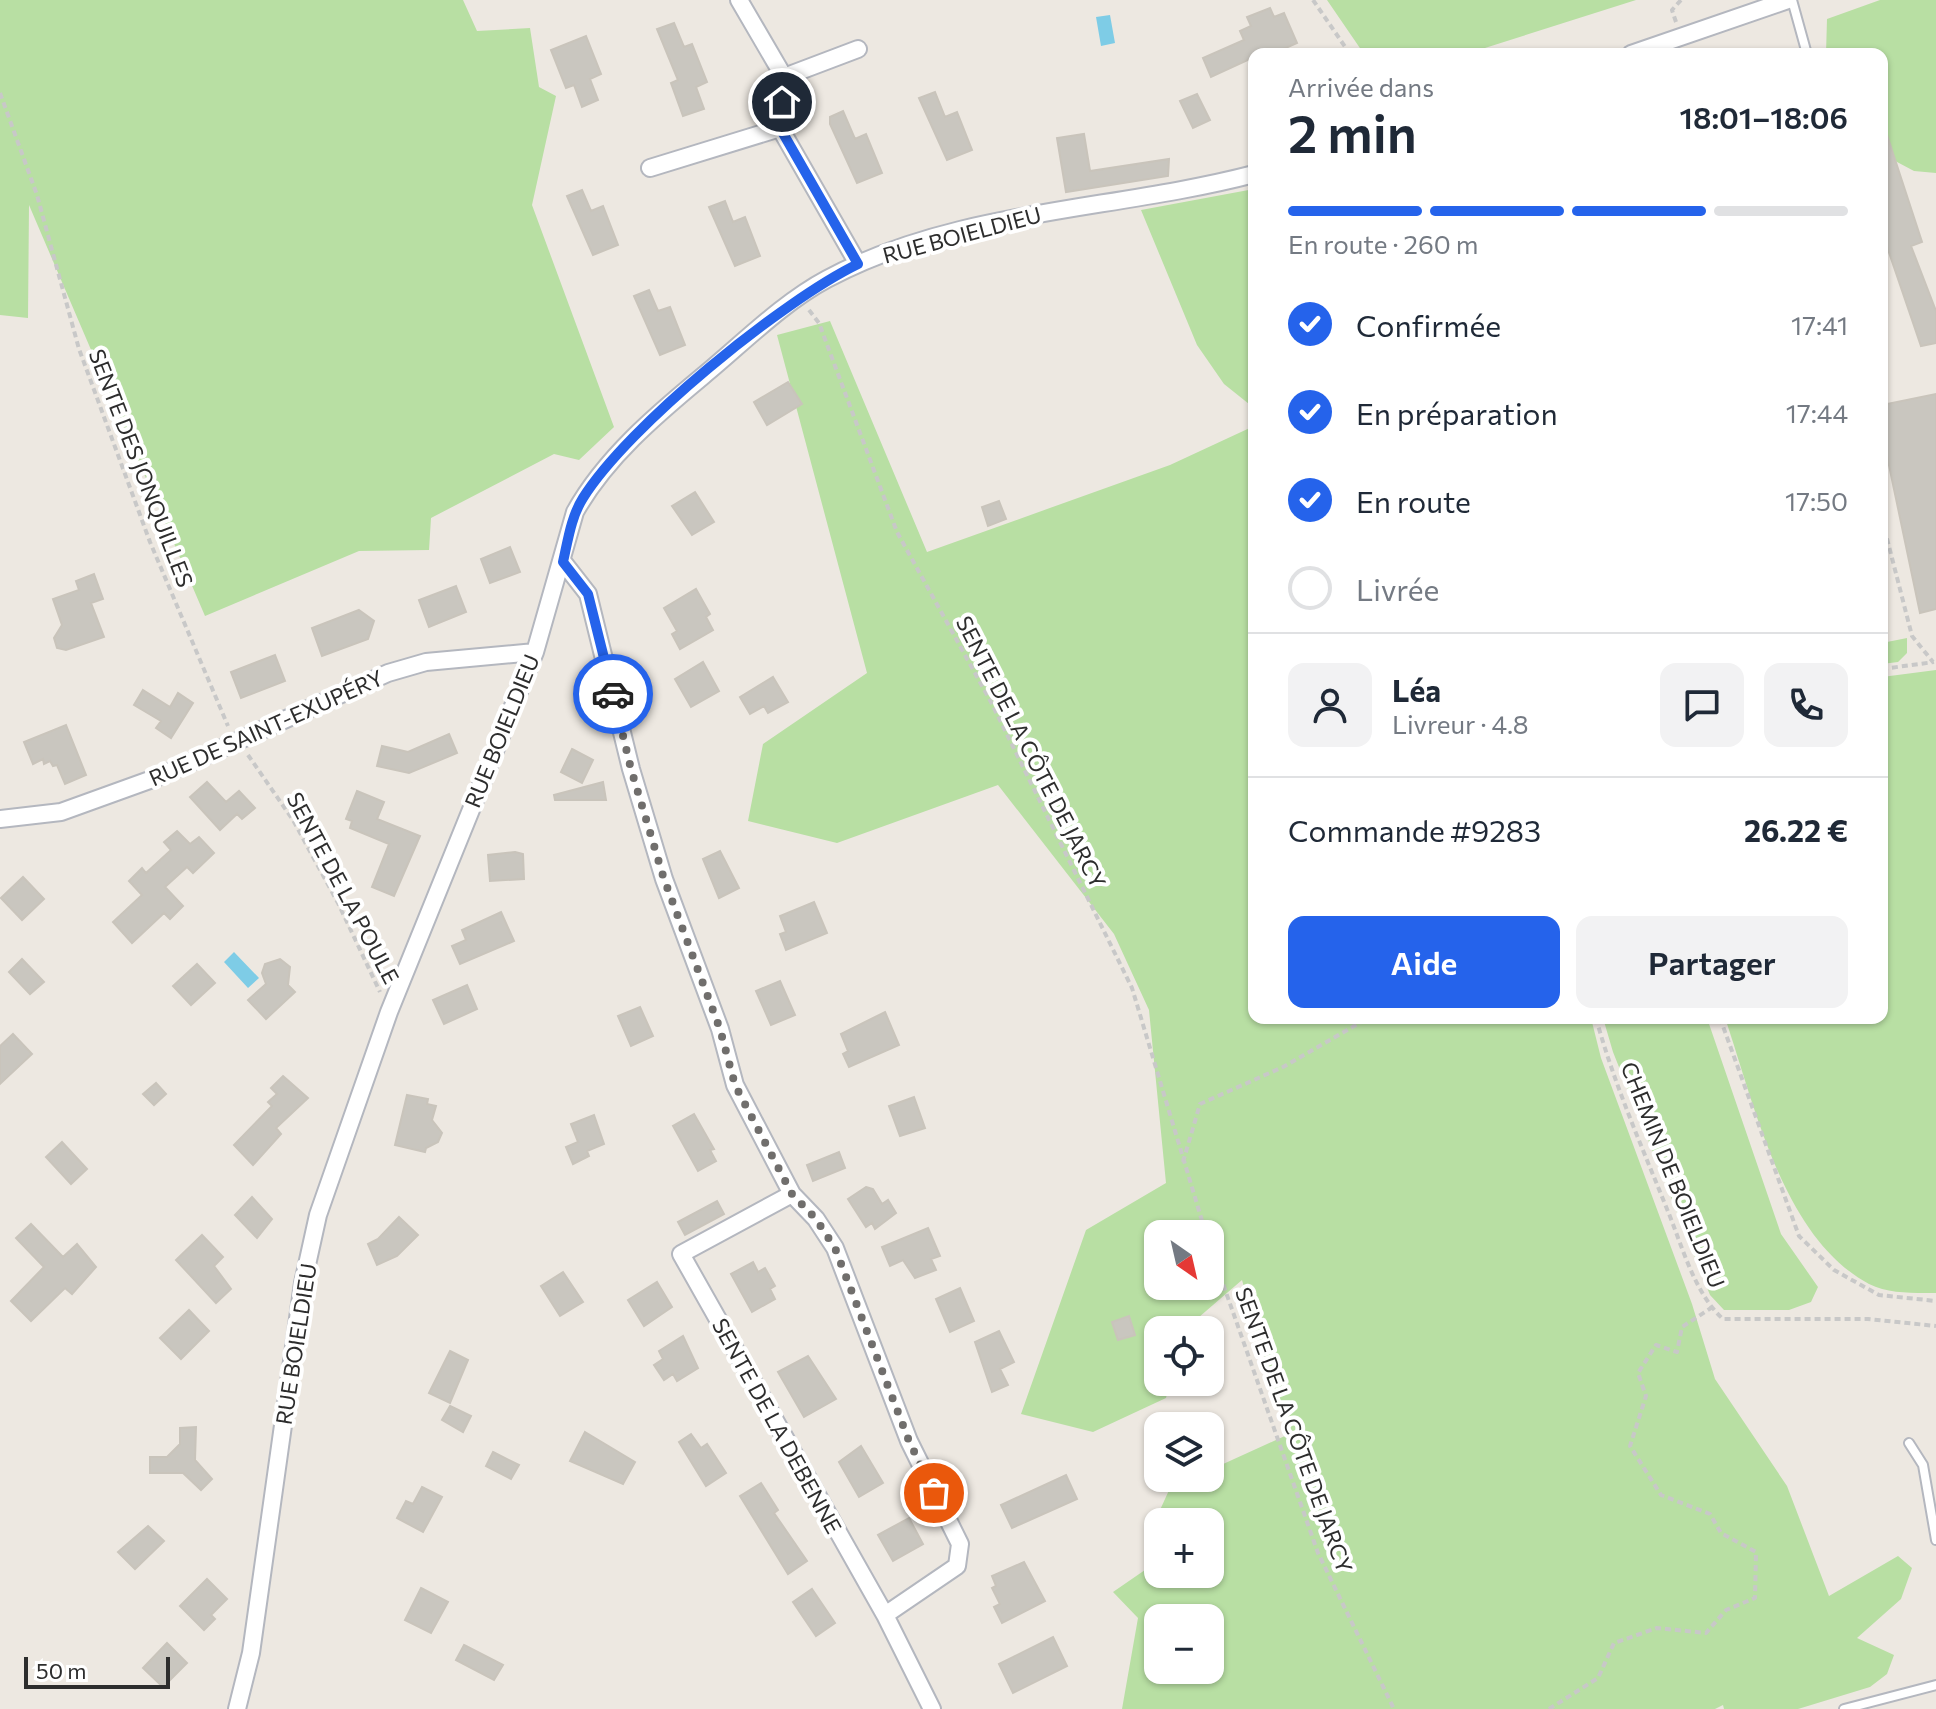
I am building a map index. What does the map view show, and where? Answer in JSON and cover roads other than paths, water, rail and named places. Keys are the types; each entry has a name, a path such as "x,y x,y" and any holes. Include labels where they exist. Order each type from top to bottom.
{"street":[{"path":"739,0 784,77 780,128 858,264"},
{"path":"1649,48 1790,0"},
{"path":"784,77 858,49"},
{"path":"650,168 780,128"},
{"name":"RUE BOIELDIEU","path":"239,1708 261,1591 309,1256 323,1200 389,1012 535,652 575,512 603,471 665,409 799,297 858,264 930,239 1067,208 1199,188 1248,176"},
{"path":"563,562 588,594 639,796 664,879 720,1029 735,1085 792,1194 816,1219 835,1248 909,1441 960,1544 957,1566 885,1615"},
{"name":"RUE DE SAINT-EXUPÉRY","path":"0,819 61,812 236,745 388,673 426,662 535,652"},
{"name":"SENTE DE LA DEBENNE","path":"792,1194 681,1254 885,1615 932,1709"}],"lane":[{"path":"1790,0 1805,48"},
{"path":"1909,1443 1923,1465 1936,1540"},
{"path":"1844,1709 1936,1685"}],"water":[{"path":"1110,15 1115,43 1101,46 1096,17"},
{"path":"234,952 259,978 248,988 224,962"}]}
